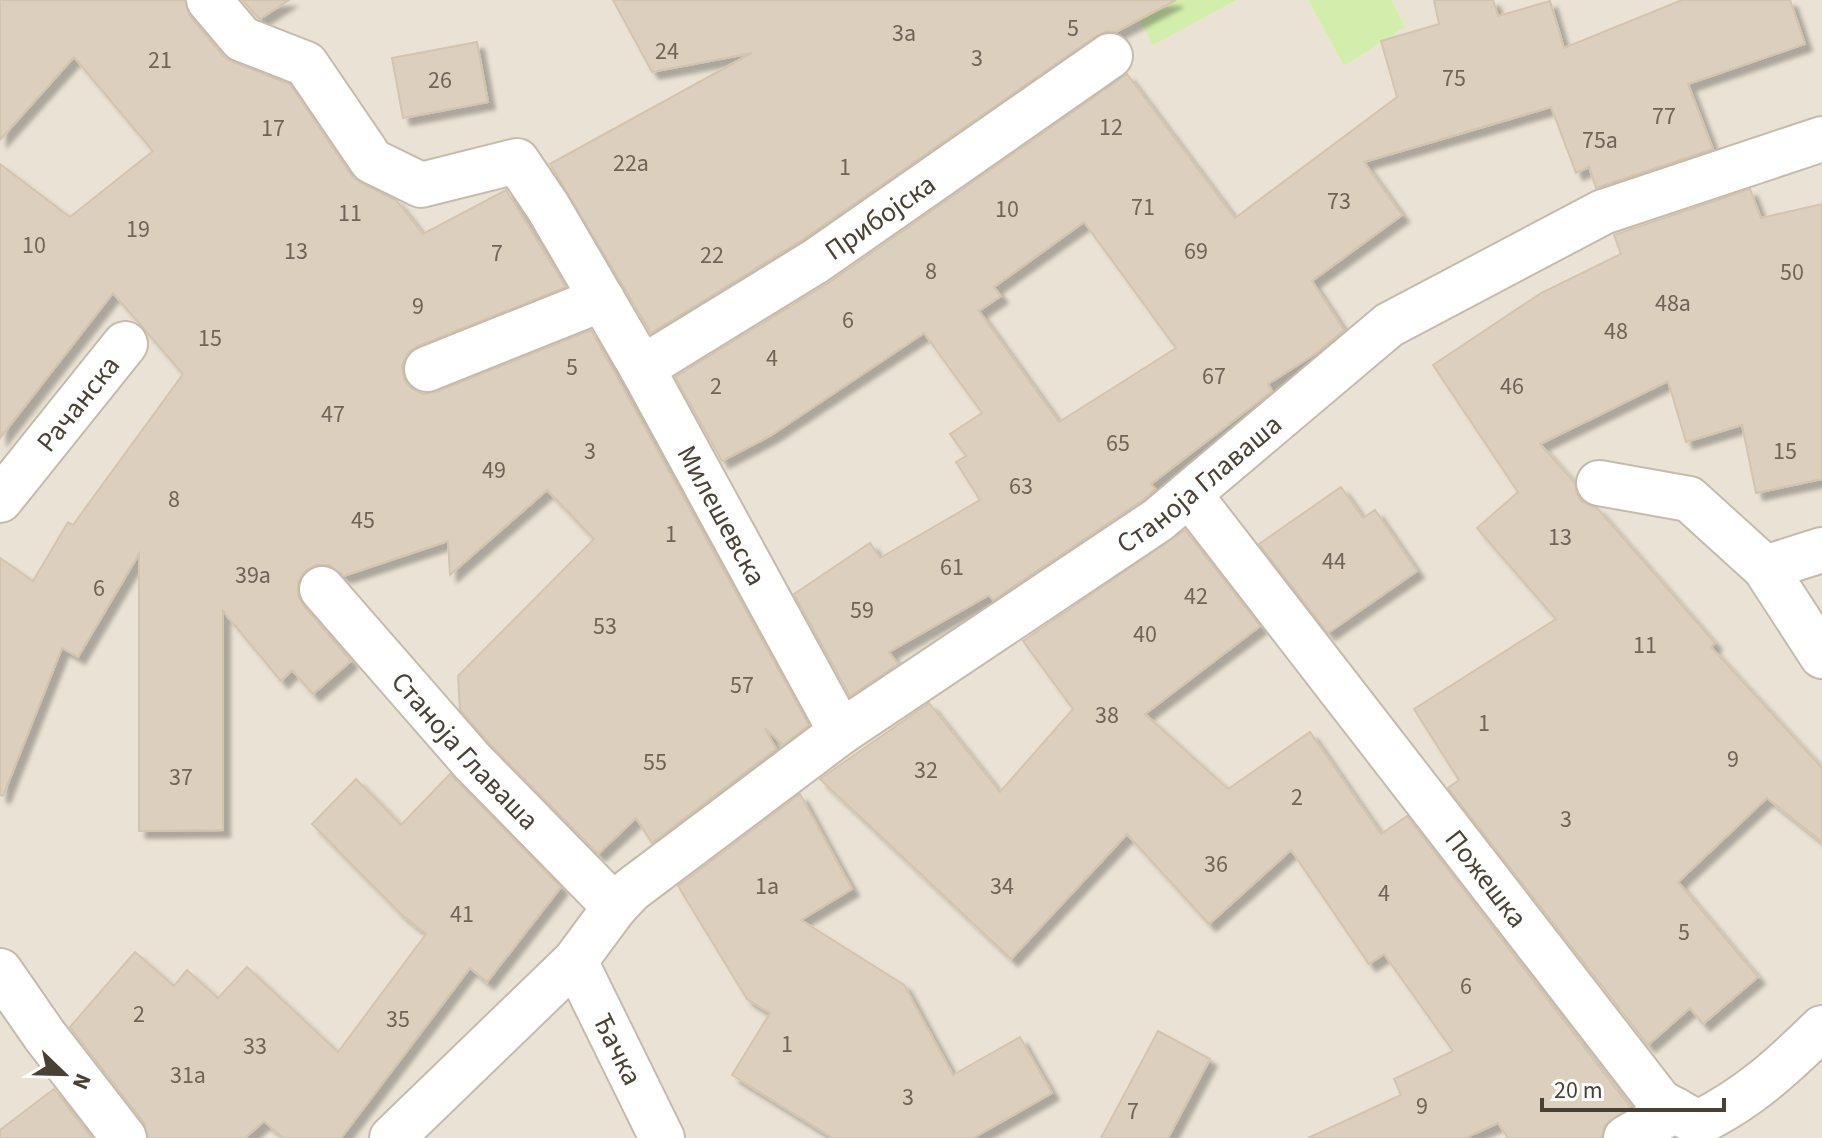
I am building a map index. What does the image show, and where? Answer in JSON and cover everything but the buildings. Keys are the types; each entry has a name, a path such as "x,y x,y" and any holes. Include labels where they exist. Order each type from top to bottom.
{"street":[{"name":"Милешевска","path":"209,0 242,39 306,64 372,161 421,185 517,161 642,368 841,732"},
{"name":"Прибојска","path":"642,368 816,261 1110,56"},
{"name":"Станоја Главаша","path":"392,1138 575,961 631,890 841,732 1158,520 1389,325 1603,212 1822,139"},
{"path":"427,369 602,299"},
{"name":"Рачанска","path":"0,500 125,344"},
{"path":"1599,483 1689,499 1765,568 1822,656"},
{"name":"Пожешка","path":"1189,494 1660,1102 1675,1110"},
{"path":"1765,568 1822,550"},
{"name":"Станоја Главаша","path":"322,589 472,761 615,907"},
{"name":"Ђачка","path":"575,961 662,1138"},
{"path":"0,971 45,1036 124,1138"},
{"path":"1626,1138 1675,1110 1698,1123 1735,1105 1783,1066 1822,1028"}],"shaded area":[{"path":"0,0 1129,0 1153,44 1237,0 1308,0 1344,66 1404,27 1392,0 1822,0 1822,1138 0,1138"}],"green space":[{"path":"1129,0 1237,0 1153,45"},
{"path":"1308,0 1392,0 1405,27 1344,66"}]}
